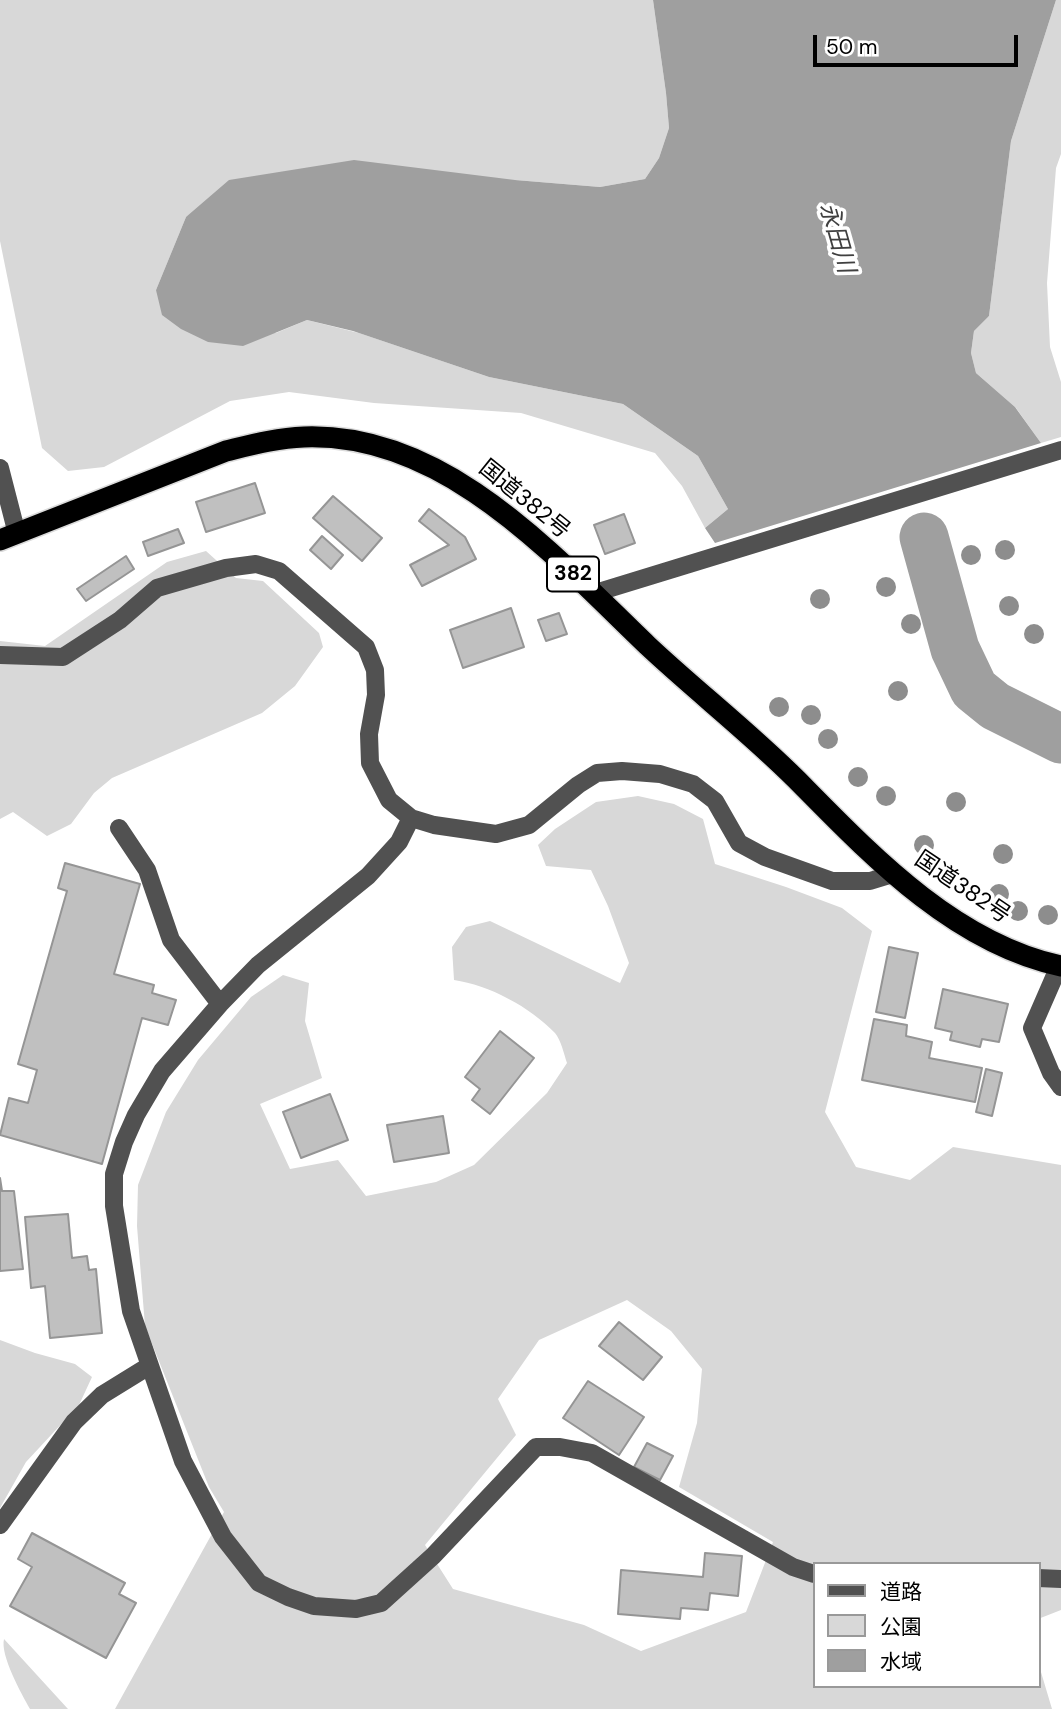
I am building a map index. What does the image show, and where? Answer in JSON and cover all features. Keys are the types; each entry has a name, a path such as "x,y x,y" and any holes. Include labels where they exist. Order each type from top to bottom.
{"highway":[{"name":"国道382号","path":"8,537 226,451 261,442 304,437 350,440 416,458 454,478 514,522 595,593 648,645 790,773 893,874 918,894 1018,954 1060,966"}],"street":[{"path":"595,593 1061,450"},
{"path":"0,468 8,537"},
{"path":"0,654 63,657 120,620 157,588 226,568 256,564 279,571 366,647 375,670 376,695 369,734 370,763 389,800 411,818 434,825 496,834 528,825 597,773 622,771 660,774 694,784 715,801 739,843 765,857 832,881 870,881 893,874"},
{"path":"411,818 399,842 368,876 258,965 162,1071 136,1115 114,1174 114,1206 131,1311 183,1461 223,1537 259,1583 288,1597 314,1606 356,1609 381,1603 433,1556 536,1447 560,1447 592,1453 793,1567 813,1574"},
{"path":"118,828 147,870 171,940 220,1004"},
{"path":"1060,966 1032,1028 1051,1073 1061,1087"},
{"path":"0,1525 74,1422 102,1395 149,1366"},
{"path":"1040,1578 1061,1579"}],"green space":[{"path":"0,0 653,0 669,128 659,158 645,179 600,187 515,180 186,217 156,290 276,333 307,320 359,333 489,377 623,404 698,456 728,509 705,528 682,486 655,453 521,413 374,403 289,392 230,401 104,467 68,471 42,448 0,241"},
{"path":"1056,0 1061,0 1061,154 1056,168 1047,283 1050,347 1061,382 1061,437 1041,443 1016,408 976,373 971,353 974,331 989,316 1011,141"},
{"path":"206,551 236,578 263,581 319,633 323,647 295,686 262,713 112,778 94,793 71,824 47,836 13,812 0,819 0,641 45,646 167,562"},
{"path":"638,796 674,804 703,819 715,864 842,908 872,931 825,1112 856,1167 910,1180 953,1147 1061,1165 1061,1610 1040,1618 1040,1562 813,1562 813,1688 1040,1688 1040,1669 1052,1709 115,1709 224,1512 209,1487 145,1326 137,1226 138,1185 166,1112 198,1060 251,997 283,975 309,983 305,1021 322,1078 260,1104 290,1169 338,1160 366,1196 436,1182 474,1165 547,1093 567,1063 555,1033 534,1014 495,992 454,980 452,947 466,927 490,921 620,983 629,963 608,906 591,870 546,866 538,845 555,829 596,802","holes":["627,1300 671,1331 702,1369 697,1423 679,1487 773,1542 746,1612 641,1651 584,1625 453,1589 425,1545 516,1435 498,1399 539,1340"]},
{"path":"0,1340 75,1364 92,1377 79,1405 26,1462 0,1508"},
{"path":"4,1639 68,1709 30,1709 8,1664"}],"water":[{"path":"653,0 1056,0 1011,141 989,316 974,331 971,353 976,373 1015,407 1041,443 715,543 705,528 728,509 698,456 623,404 489,377 353,331 307,320 243,346 208,342 181,329 162,315 156,290 186,217 229,180 354,160 515,180 600,187 645,179 659,158 669,128"}],"building":[{"path":"255,483 265,513 206,532 196,502"},
{"path":"333,496 382,538 362,561 313,518"},
{"path":"429,509 465,537 476,559 422,586 410,565 449,545 419,521"},
{"path":"624,514 635,543 605,554 594,525"},
{"path":"178,529 184,543 148,556 143,542"},
{"path":"322,536 343,555 331,569 310,550"},
{"path":"126,556 134,569 86,601 77,589"},
{"path":"511,608 524,647 463,668 450,630"},
{"path":"559,613 567,634 546,641 538,620"},
{"path":"65,863 140,884 114,974 154,985 152,993 176,1000 168,1025 142,1018 102,1164 0,1135 9,1098 28,1103 37,1070 18,1064 67,891 58,888"},
{"path":"889,947 918,953 905,1018 876,1012"},
{"path":"943,989 1008,1004 999,1042 982,1039 980,1047 950,1040 952,1032 935,1028"},
{"path":"874,1019 907,1025 906,1036 932,1042 929,1058 982,1068 975,1102 862,1080"},
{"path":"500,1031 534,1058 490,1114 472,1100 480,1089 465,1077"},
{"path":"986,1069 1002,1073 992,1116 976,1112"},
{"path":"330,1094 348,1140 301,1158 283,1112"},
{"path":"443,1116 449,1153 394,1162 387,1125"},
{"path":"0,1178 2,1191 14,1191 23,1269 0,1271"},
{"path":"68,1214 72,1258 87,1256 89,1270 96,1269 102,1333 50,1338 45,1286 31,1288 25,1217"},
{"path":"619,1322 662,1357 643,1380 599,1346"},
{"path":"588,1381 644,1417 619,1455 563,1418"},
{"path":"647,1443 673,1456 660,1480 634,1467"},
{"path":"32,1533 125,1583 119,1594 136,1603 106,1658 10,1606 32,1567 18,1559"},
{"path":"705,1553 742,1556 738,1596 710,1593 708,1610 681,1608 680,1619 618,1614 621,1570 703,1577"}],"waterway":[{"name":"永田川","path":"924,537 955,649 974,689 995,706 1061,739"}]}
